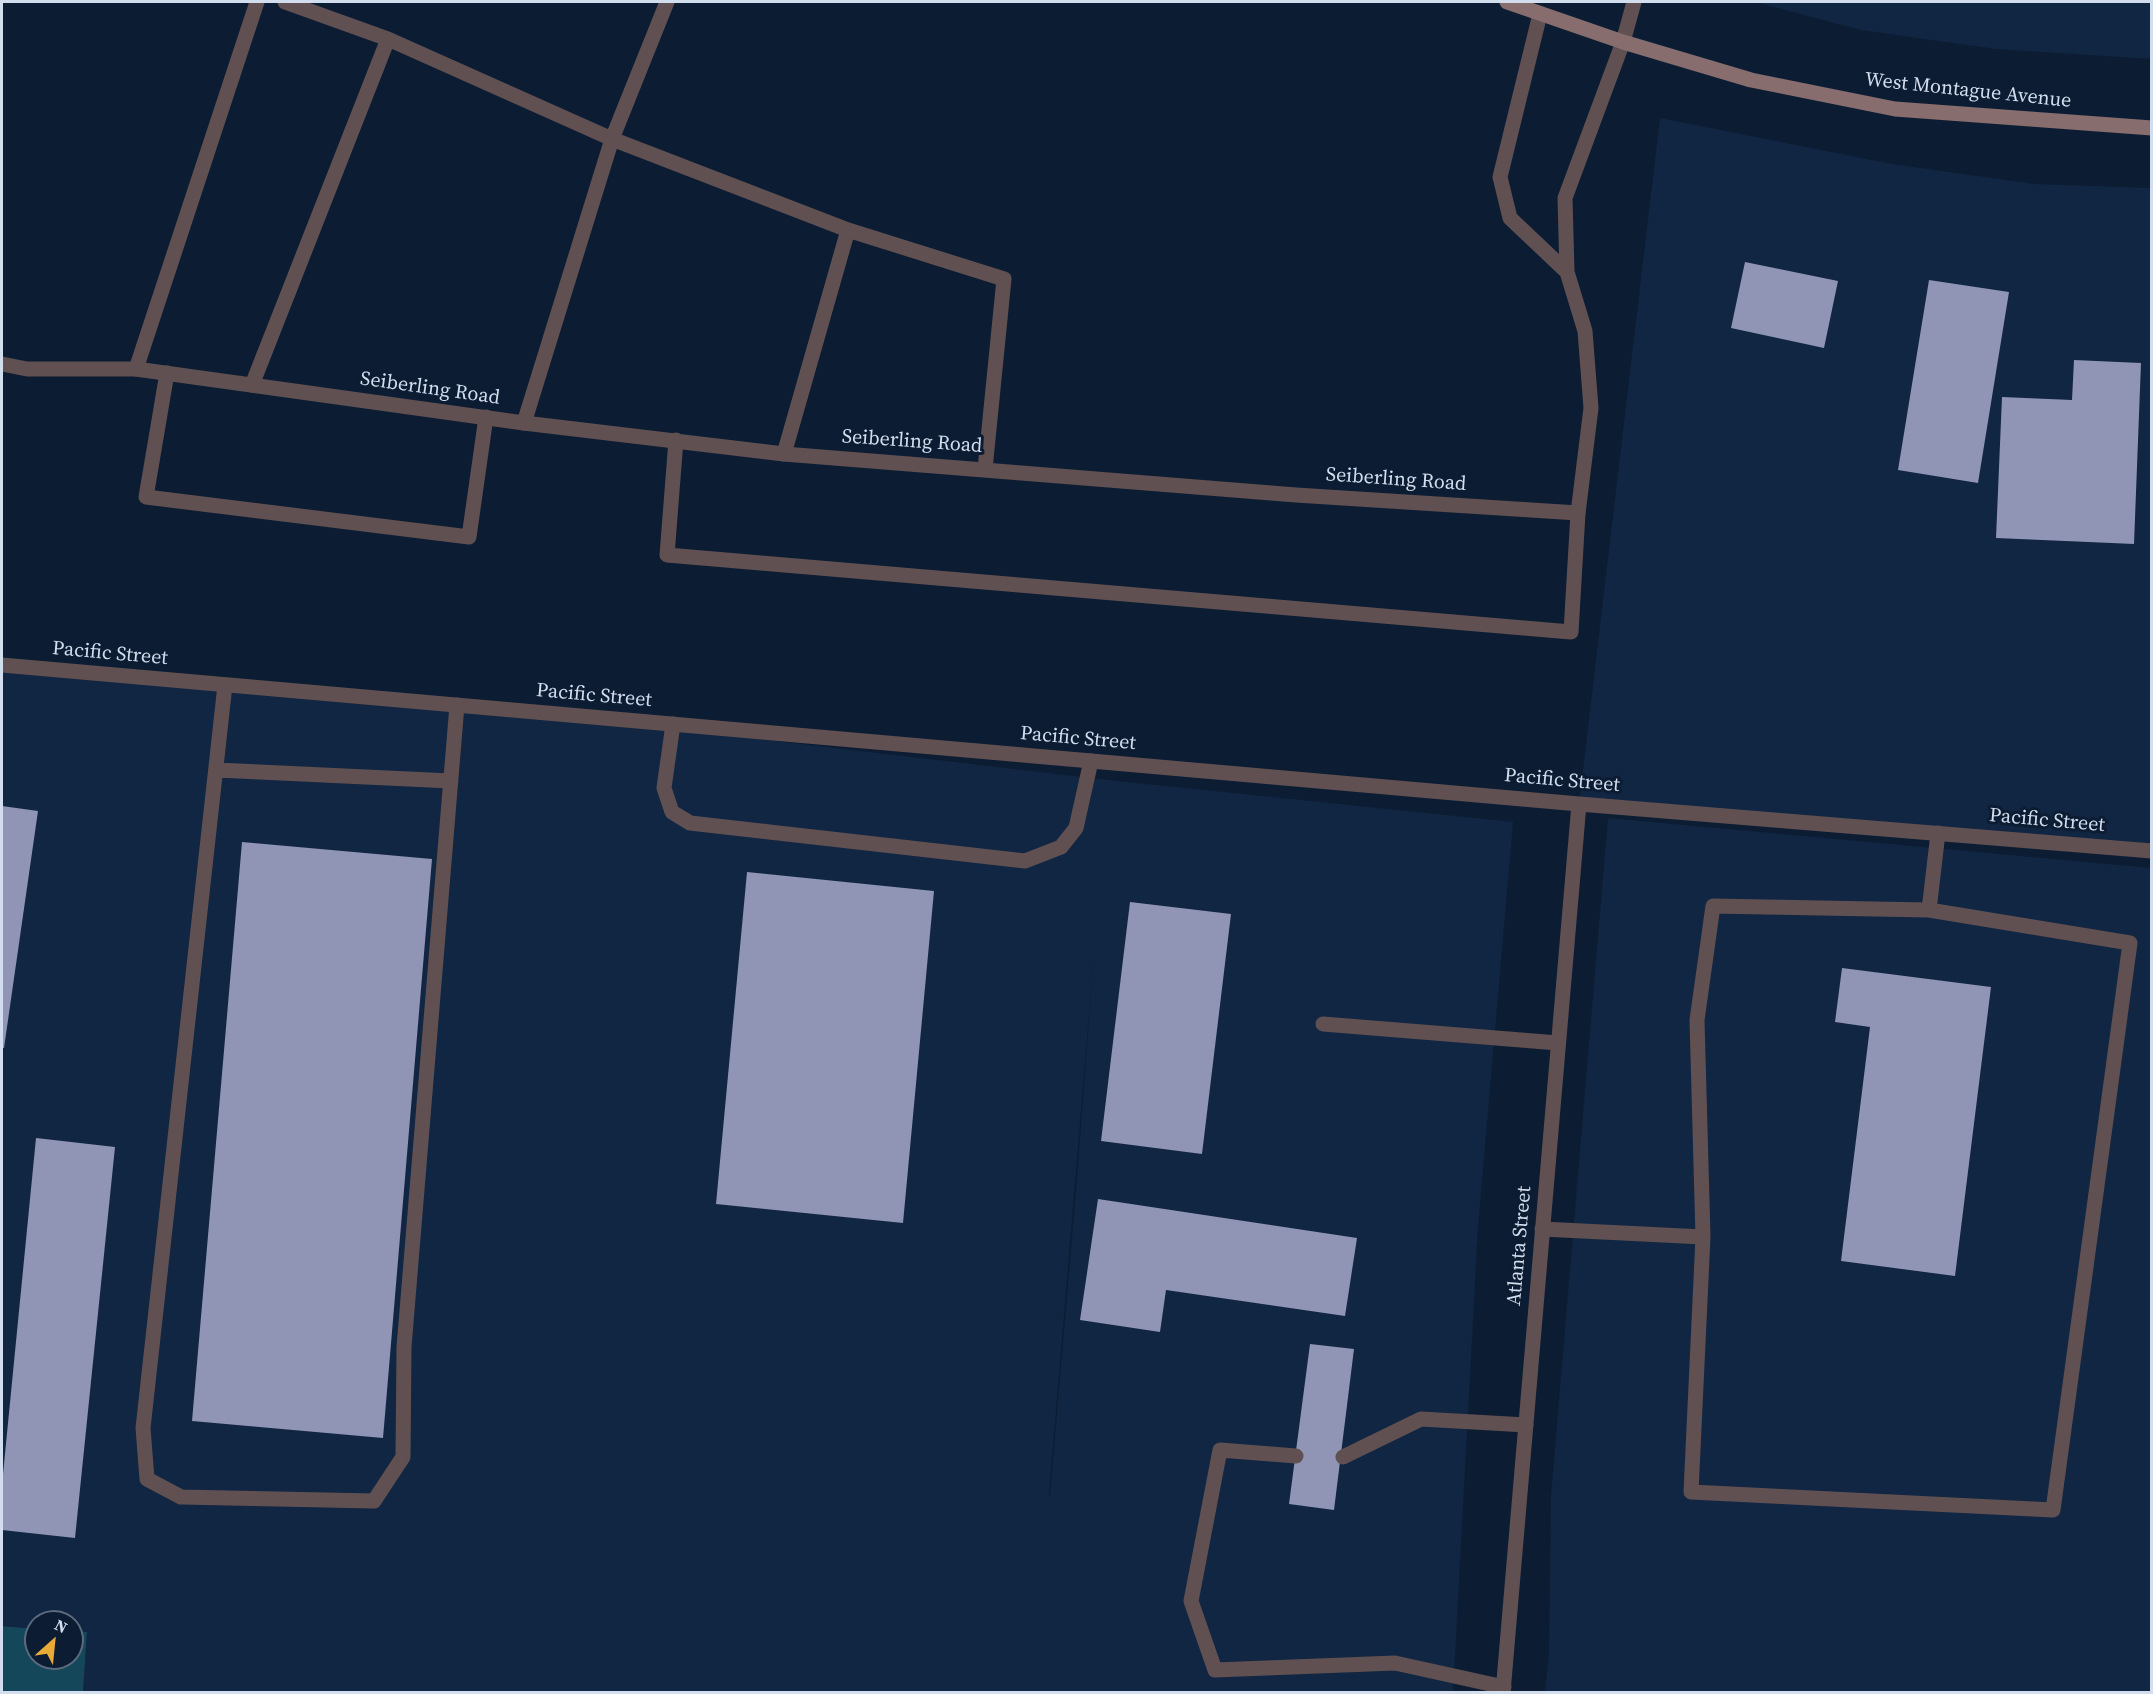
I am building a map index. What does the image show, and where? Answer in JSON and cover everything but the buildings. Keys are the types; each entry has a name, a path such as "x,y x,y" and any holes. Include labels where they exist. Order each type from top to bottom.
{"main road":[{"name":"West Montague Avenue","path":"1507,2 1542,8 1623,42 1751,80 1895,109 2151,128"}],"street":[{"path":"136,369 257,2"},
{"path":"285,2 387,39 612,139 848,230 1004,279 986,469"},
{"path":"524,423 612,139 667,2"},
{"path":"676,440 667,555 1571,632 1578,513 1592,408 1585,331 1567,272 1565,198 1623,42 1634,2"},
{"path":"1542,8 1500,177 1510,218 1567,272"},
{"path":"252,385 387,39"},
{"path":"784,454 848,230"},
{"name":"Seiberling Road","path":"2,364 27,369 136,369 524,423 784,454 1296,495 1578,513"},
{"path":"167,373 146,497 469,537 486,417"},
{"name":"Pacific Street","path":"2,665 1579,804 2151,851"},
{"path":"225,685 143,1428 147,1479 181,1497 374,1501 403,1457 404,1347 457,705"},
{"path":"673,724 664,788 672,812 690,823 1025,861 1060,847 1076,828 1091,761"},
{"path":"217,770 451,781"},
{"name":"Atlanta Street","path":"1504,1690 1579,804"},
{"path":"1929,910 1938,833"},
{"path":"1713,906 1929,910 2130,943 2053,1510 1691,1492 1703,1237 1697,1020 1713,906"},
{"path":"1323,1024 1558,1043"},
{"path":"1542,1229 1703,1237"},
{"path":"1343,1457 1421,1419 1526,1425"},
{"path":"1296,1456 1220,1450 1191,1601 1215,1670 1395,1663 1504,1690"}],"shaded area":[{"path":"1755,2 2151,2 2151,59 1996,49 1861,30"},
{"path":"1660,118 1892,164 2034,184 2151,188 2151,851 1579,804"},
{"path":"2,665 485,707 1108,780 1513,822 1478,1227 1453,1692 83,1692 87,1632 84,1632 84,1610 24,1610 24,1628 2,1626","holes":["1094,954 1076,1191 1049,1495"]},
{"path":"1608,818 2151,868 2151,1692 1545,1692 1549,1654 1551,1496"},
{"path":"2,1626 24,1628 24,1670 84,1670 84,1632 87,1632 83,1692 2,1692"}]}
